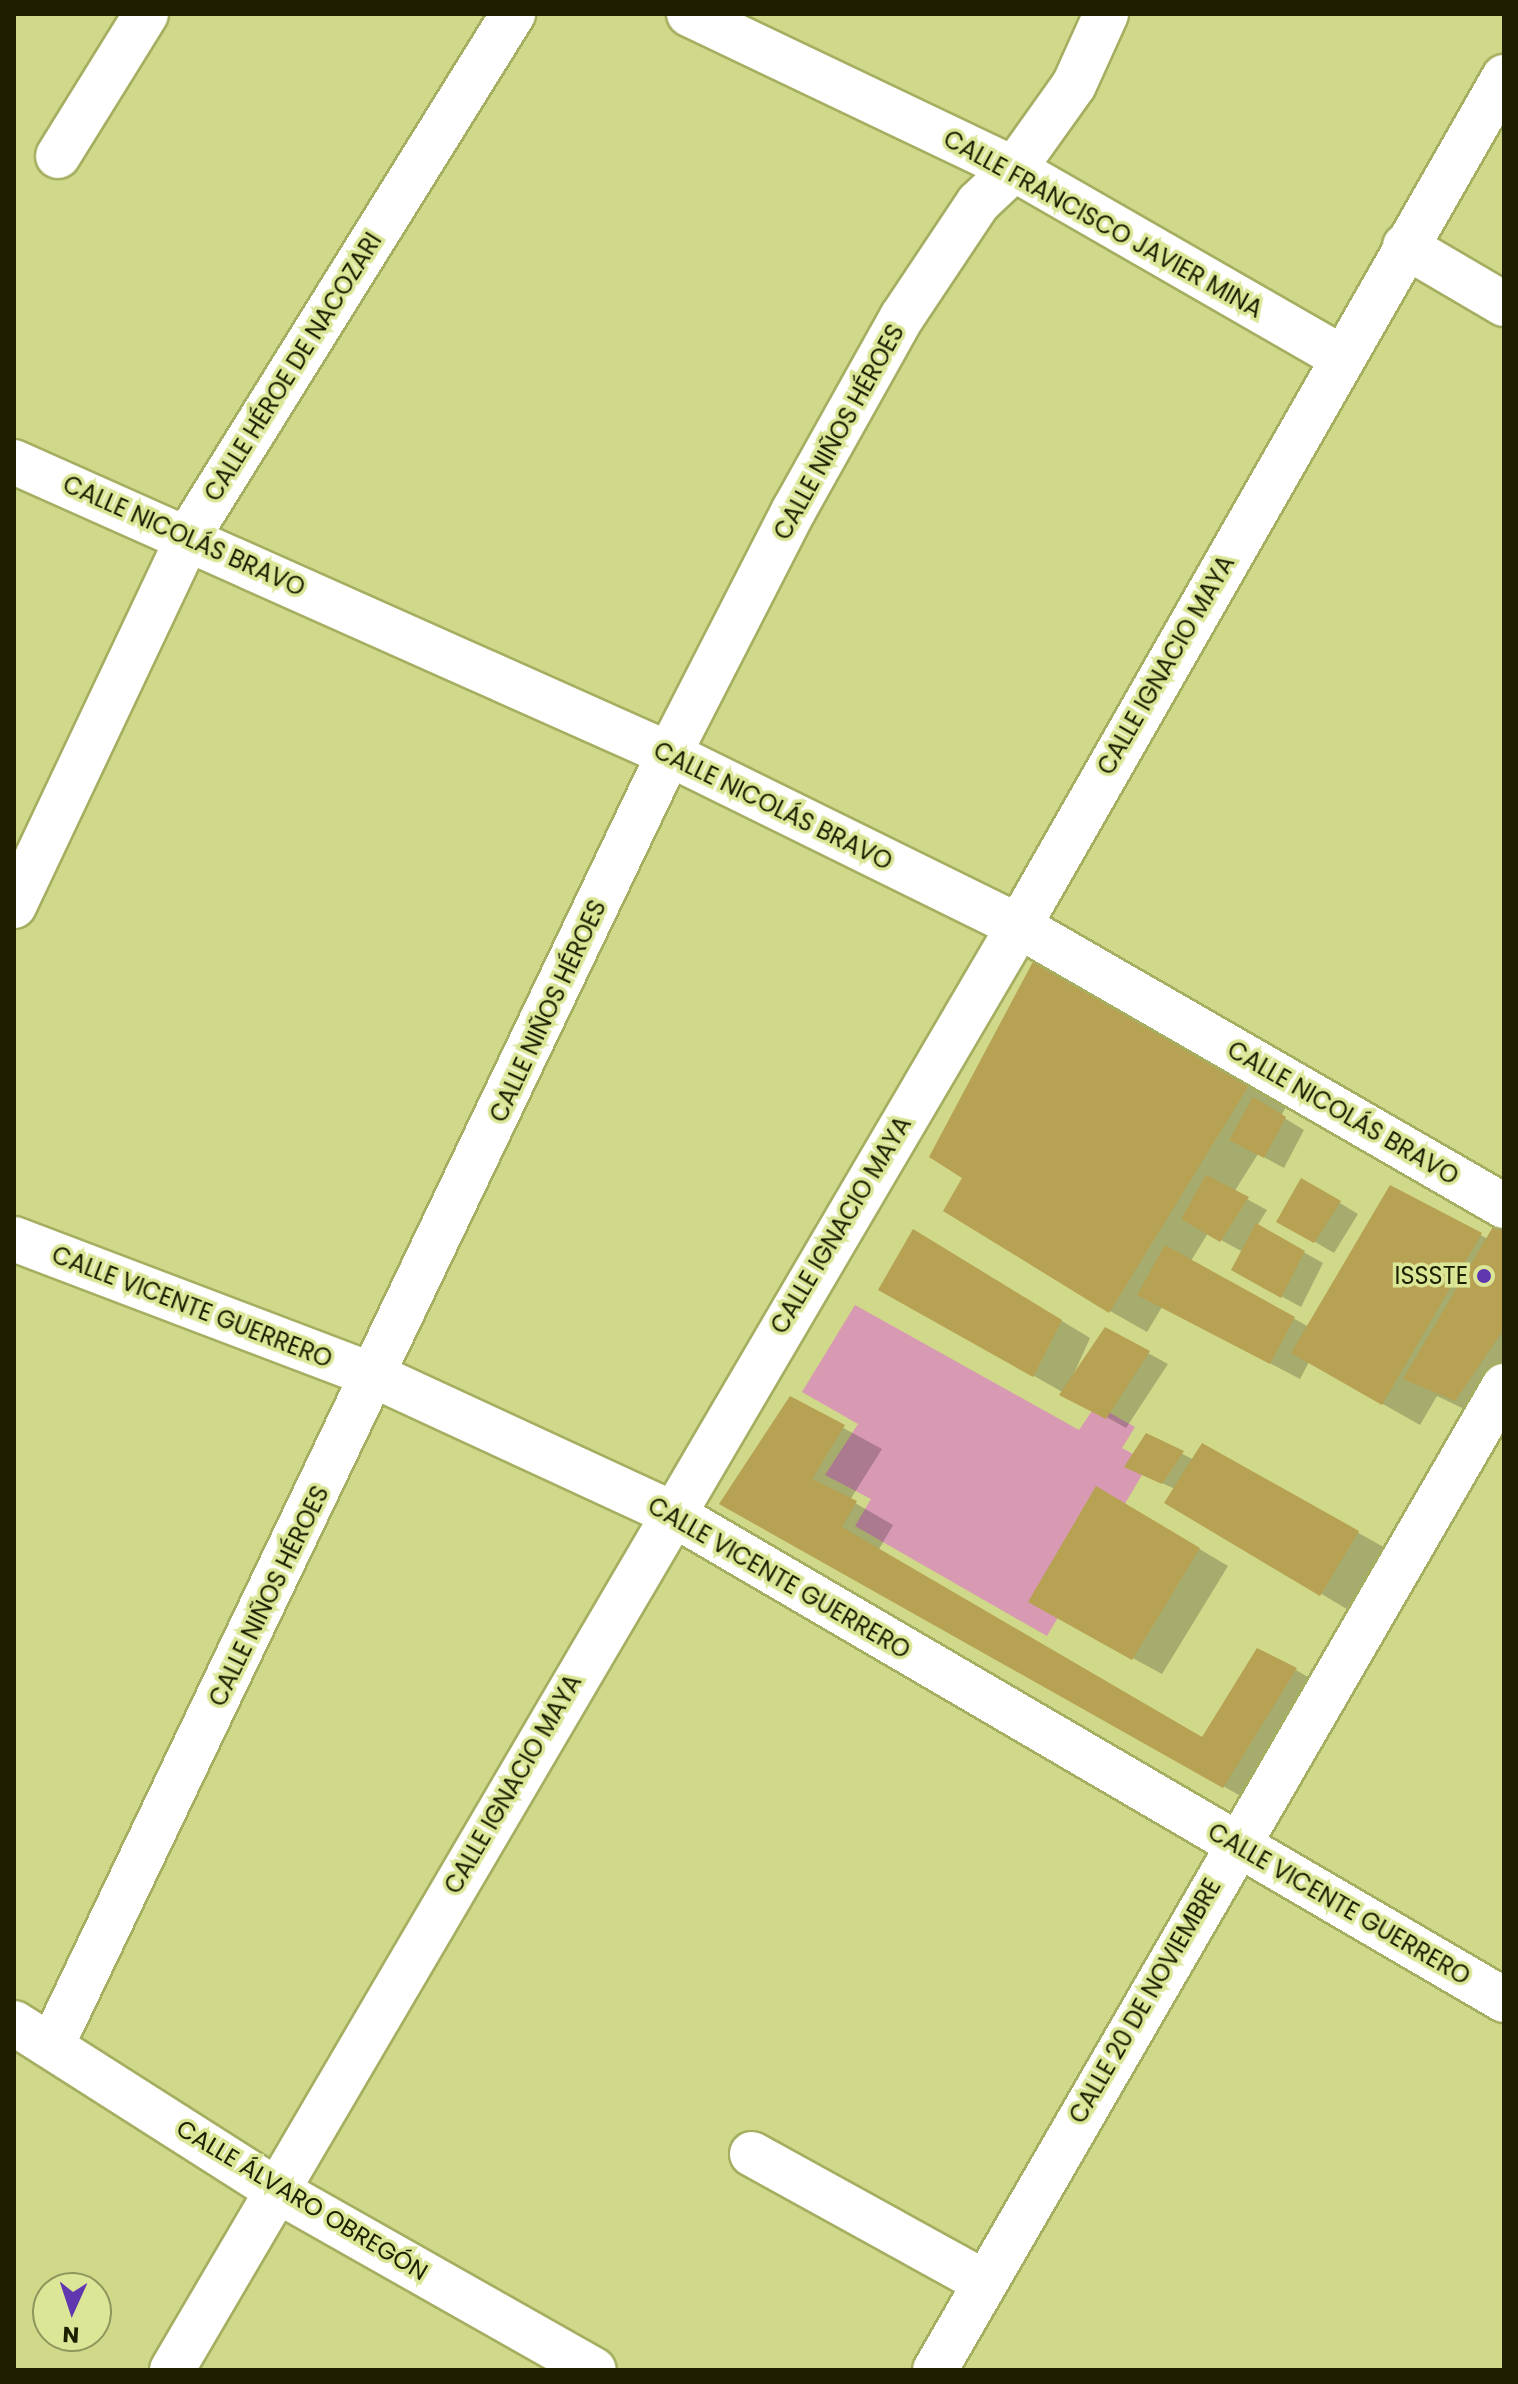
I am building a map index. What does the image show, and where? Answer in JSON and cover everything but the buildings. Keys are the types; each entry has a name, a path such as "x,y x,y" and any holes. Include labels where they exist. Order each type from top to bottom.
{"street":[{"path":"58,156 146,14"},
{"name":"CALLE HÉROE DE NACOZARI","path":"14,906 189,535 513,14"},
{"name":"CALLE FRANCISCO JAVIER MINA","path":"689,14 1014,169 1341,357"},
{"name":"CALLE NIÑOS HÉROES","path":"52,2045 375,1376 669,754 902,317 978,203 1014,169 1074,85 1106,14"},
{"name":"CALLE IGNACIO MAYA","path":"172,2370 671,1513 1019,926 1341,357 1504,77"},
{"path":"1405,246 1504,304"},
{"name":"CALLE NICOLÁS BRAVO","path":"14,462 189,535 669,754 1019,926 1504,1206"},
{"name":"CALLE VICENTE GUERRERO","path":"14,1239 375,1376 671,1513 1504,2000"},
{"name":"CALLE 20 DE NOVIEMBRE","path":"935,2370 1236,1843 1504,1386"},
{"name":"CALLE ÁLVARO OBREGÓN","path":"14,2023 276,2190 594,2370"},
{"path":"752,2154 984,2282"}],"shaded area":[{"path":"855,1305 1079,1430 1096,1405 1135,1427 1122,1448 1149,1463 1047,1636 855,1526 871,1499 825,1475 858,1424 802,1392"}],"place":[{"name":"ISSSTE","path":"1484,1276"}]}
